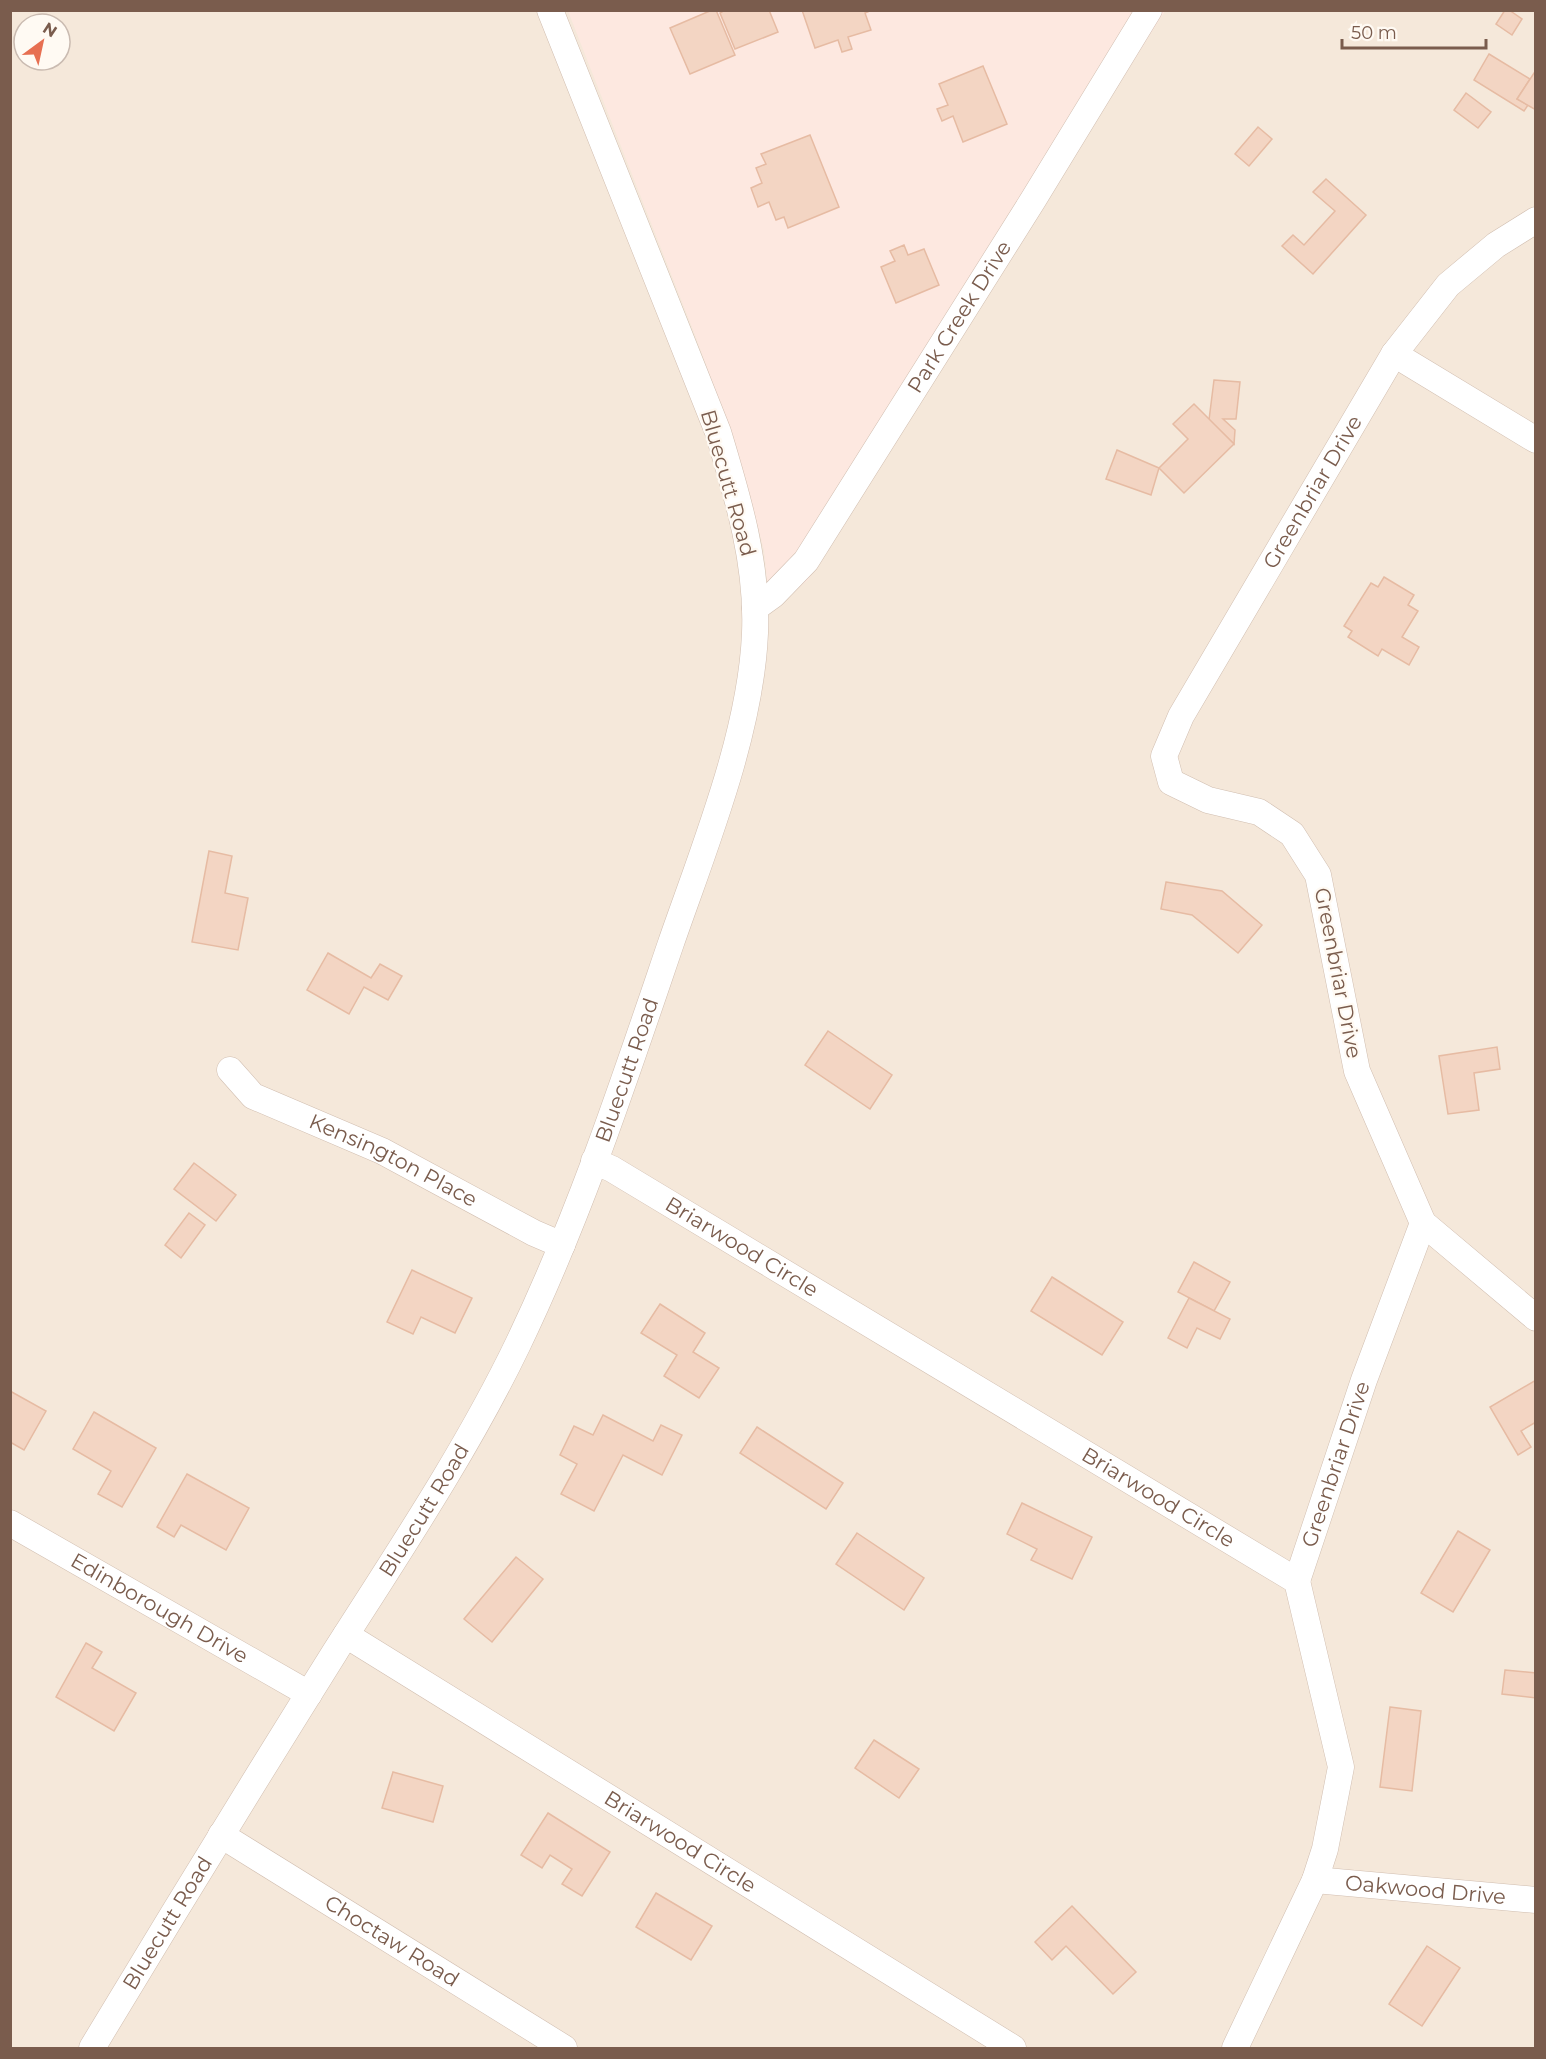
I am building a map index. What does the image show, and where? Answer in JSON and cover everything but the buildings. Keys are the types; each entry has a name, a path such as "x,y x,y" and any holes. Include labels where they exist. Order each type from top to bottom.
{"street":[{"name":"Park Creek Drive","path":"755,608 773,595 806,561 1033,200 1149,10"},
{"name":"Bluecutt Road","path":"92,2049 221,1835 458,1455 517,1347 562,1245 657,985 728,772 750,685 755,641 753,573 747,535 718,432 554,12"},
{"name":"Greenbriar Drive","path":"1297,1581 1364,1380 1424,1223 1357,1071 1318,875 1292,834 1259,812 1208,800 1171,782 1164,756 1181,716 1394,354 1448,285 1496,245 1536,220"},
{"path":"1394,354 1536,440"},
{"name":"Kensington Place","path":"230,1070 253,1096 382,1151 534,1233 562,1245"},
{"name":"Briarwood Circle","path":"594,1161 612,1168 1297,1581"},
{"path":"1424,1223 1536,1318"},
{"name":"Edinborough Drive","path":"10,1523 309,1694"},
{"path":"1235,2049 1315,1880 1325,1850 1341,1767 1297,1581"},
{"name":"Briarwood Circle","path":"346,1635 1013,2049"},
{"name":"Choctaw Road","path":"221,1835 564,2049"},
{"name":"Oakwood Drive","path":"1315,1880 1536,1900"}],"shaded area":[{"path":"11,11 1535,11 1535,2048 11,2048"},
{"path":"568,11 1165,11 808,580 770,612 764,550 735,443"}]}
